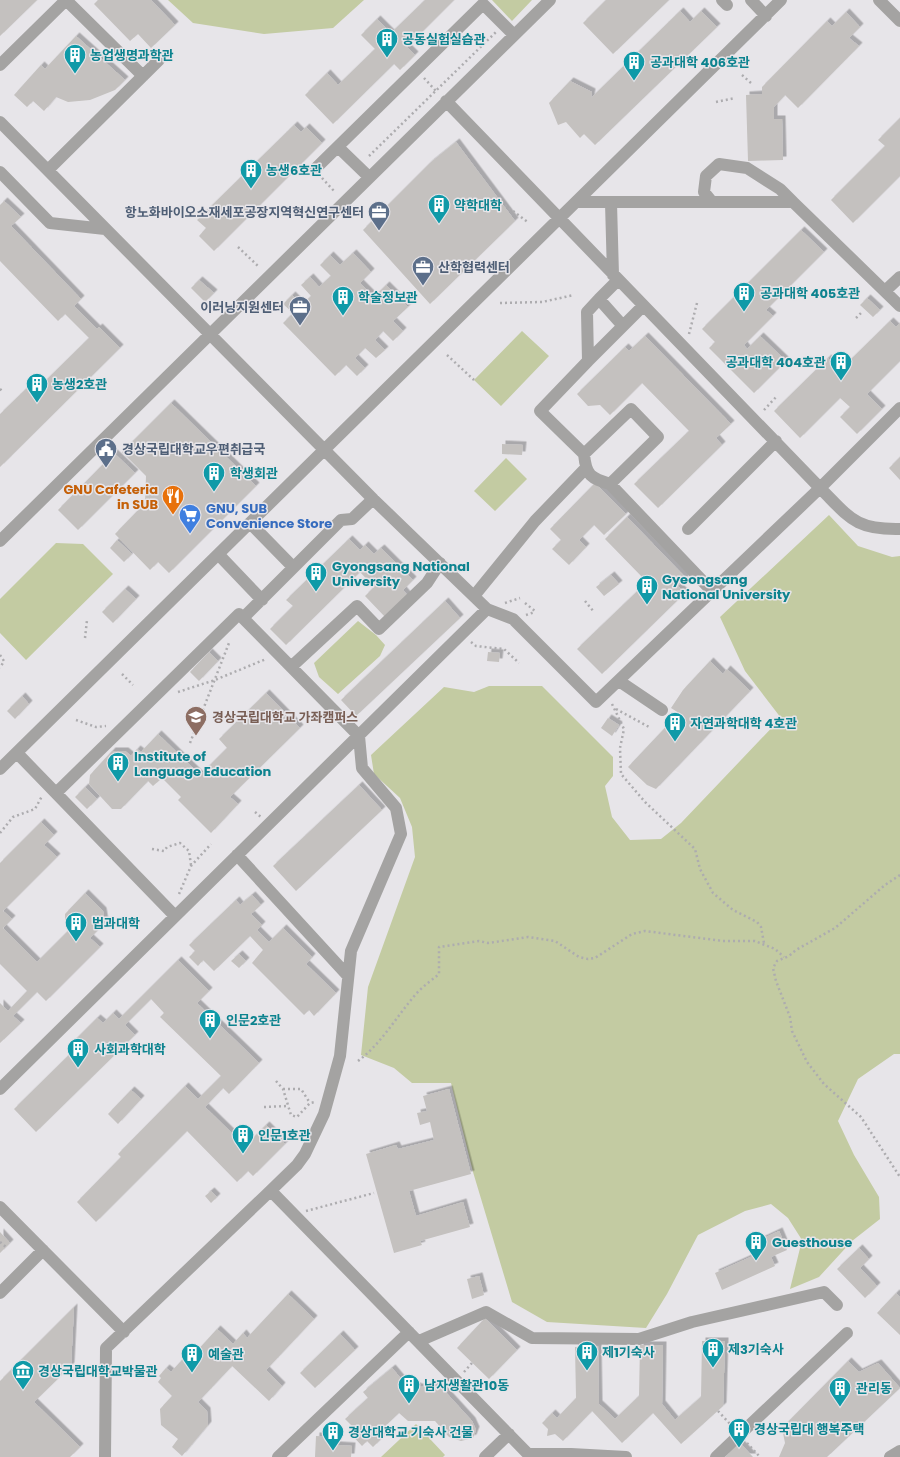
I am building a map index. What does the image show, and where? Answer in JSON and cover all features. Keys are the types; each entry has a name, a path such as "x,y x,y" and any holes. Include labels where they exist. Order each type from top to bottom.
{"street":[{"path":"0,65 66,0 143,76"},
{"path":"0,542 209,334 550,0"},
{"path":"751,0 766,16"},
{"path":"0,769 251,524 324,450 781,0"},
{"path":"879,0 900,21"},
{"path":"314,170 483,4 514,35"},
{"path":"48,170 159,60"},
{"path":"446,101 643,306 853,520 868,528 900,529"},
{"path":"0,122 373,499 487,609 513,619 596,702 713,592 900,408"},
{"path":"338,147 369,177"},
{"path":"712,202 704,192 706,176 719,164 747,168 780,189 900,306"},
{"path":"0,172 50,223 105,229"},
{"path":"577,202 793,202"},
{"path":"588,361 587,312 616,278 611,203"},
{"path":"886,291 900,277"},
{"path":"599,299 623,326"},
{"path":"643,306 540,410 584,454 585,470 594,479 610,484 713,592"},
{"path":"584,454 631,409 658,437 610,484"},
{"path":"688,529 776,441"},
{"path":"474,596 535,521 585,470"},
{"path":"243,618 341,520 352,519 373,499"},
{"path":"251,524 293,567"},
{"path":"219,555 262,600"},
{"path":"291,667 357,606 380,629 427,583 440,563"},
{"path":"0,1089 487,609"},
{"path":"52,789 124,725 239,614 359,736 362,768 396,808 401,834 351,951 340,1056 324,1114 305,1154 297,1165 271,1191 106,1348 105,1457"},
{"path":"619,681 662,710"},
{"path":"17,753 175,916"},
{"path":"237,855 348,976"},
{"path":"271,1191 528,1454 571,1454 626,1457"},
{"path":"0,1207 124,1332"},
{"path":"0,1293 43,1250"},
{"path":"419,1341 486,1312 532,1338 638,1339 692,1322 824,1292 837,1305"},
{"path":"278,1457 409,1332"},
{"path":"716,1457 847,1333"},
{"path":"485,1457 509,1434"},
{"path":"890,1457 900,1451"}],"path":[{"path":"369,156 504,25"},
{"path":"416,70 436,91"},
{"path":"742,75 751,83"},
{"path":"716,102 735,98"},
{"path":"314,170 334,190"},
{"path":"501,202 530,223"},
{"path":"238,246 258,266"},
{"path":"500,303 542,302 574,295"},
{"path":"690,334 698,303"},
{"path":"856,318 861,313"},
{"path":"447,355 474,380"},
{"path":"0,389 3,392"},
{"path":"764,410 778,396"},
{"path":"113,448 129,464"},
{"path":"585,601 594,612"},
{"path":"525,603 535,612"},
{"path":"85,638 87,620"},
{"path":"190,743 231,636"},
{"path":"476,646 504,649 519,663"},
{"path":"171,694 215,680 278,654"},
{"path":"0,655 4,661 0,668"},
{"path":"122,674 133,685"},
{"path":"607,692 624,729 620,748 621,774 645,802 695,849 700,869 713,893 733,910 757,922 761,927 762,938 765,944"},
{"path":"615,709 649,727"},
{"path":"76,720 96,727 124,725"},
{"path":"0,833 13,817 36,809 52,789"},
{"path":"152,849 164,851 167,847 180,843 189,851 191,866"},
{"path":"176,900 191,866 211,844"},
{"path":"900,875 885,885 835,928 796,950 789,956 777,961 773,968 776,981 787,1009 795,1039 808,1062 824,1084 862,1117 900,1177"},
{"path":"358,1061 370,1052 386,1034 418,992 439,974 440,947 479,941 488,943 528,936 555,941 579,957 588,959 595,958 632,934 645,931 723,941 746,940 765,944 775,949 784,957"},
{"path":"276,1081 283,1089 291,1115 297,1117 310,1103 327,1101"},
{"path":"283,1089 301,1089 310,1103"},
{"path":"264,1106 288,1106"},
{"path":"306,1211 374,1193"},
{"path":"0,1242 6,1247"},
{"path":"462,1374 472,1363"},
{"path":"718,1411 731,1425"},
{"path":"740,1435 760,1457"}],"green space":[{"path":"168,0 364,0 333,28 264,34 193,23"},
{"path":"492,0 532,0 512,21"},
{"path":"522,331 549,356 501,406 474,380"},
{"path":"506,458 527,479 495,511 474,491"},
{"path":"829,515 858,546 892,557 900,556 900,1054 894,1054 858,1079 838,1121 854,1155 879,1197 880,1219 852,1241 819,1277 790,1289 802,1240 788,1218 771,1204 745,1211 698,1235 667,1294 646,1328 547,1322 512,1302 473,1172 451,1083 412,1083 394,1068 361,1055 368,987 415,857 412,827 400,798 374,774 371,755 444,687 474,692 489,686 542,686 613,757 613,776 605,786 612,817 630,840 661,839 681,823 781,718 745,671 720,617"},
{"path":"56,543 83,544 113,574 26,660 0,633 0,599"},
{"path":"358,621 376,635 385,645 380,656 338,694 319,677 314,663"},
{"path":"416,1424 445,1455 443,1457 381,1457"}],"building":[{"path":"0,0 37,0 0,36"},
{"path":"98,0 151,0 175,25 151,48 138,34 130,41 94,4"},
{"name":"공동실험실습관","path":"425,0 454,0 407,47 415,55 400,70 394,64 333,124 305,95 327,73 338,85 375,49 361,35 377,19 391,33"},
{"path":"606,0 669,0 613,54 583,23"},
{"name":"공과대학 406호관","path":"680,11 690,22 701,11 717,27 595,145 584,134 580,138 566,122 558,125 549,103 570,81 592,92 591,98"},
{"path":"846,12 860,27 849,38 859,46 798,108 785,95 774,107 774,119 782,119 783,160 748,161 746,95 762,94 762,87 827,21 832,26"},
{"name":"농업생명과학관","path":"76,36 125,80 115,90 90,100 68,102 56,97 44,111 33,101 27,107 14,95 41,65 45,69"},
{"path":"900,118 900,176 853,223 831,200 885,146 878,140"},
{"name":"농생6호관","path":"294,125 301,132 306,127 322,143 214,251 199,236 206,228 197,220"},
{"name":"약학대학","path":"456,142 515,221 430,304 363,230 430,163"},
{"path":"4,201 21,217 11,226 81,299 74,306 97,329 99,327 120,348 0,467 0,414 27,388 32,394 89,338 65,314 58,321 0,261 0,205"},
{"name":"공과대학 405호관","path":"801,230 824,252 766,310 773,316 744,345 747,349 760,336 786,361 754,393 709,348 715,342 702,329"},
{"name":"학술정보관","path":"353,253 371,272 360,283 374,297 386,285 408,307 393,321 403,331 393,341 383,331 375,340 385,350 376,358 365,348 355,358 365,368 357,376 346,365 335,376 283,323 293,313 283,304 292,295 302,305 311,296 301,285 310,277 319,287 331,276 320,265 330,255 340,265"},
{"path":"199,280 214,293 205,302 191,288"},
{"path":"867,298 880,310 873,317 860,305"},
{"name":"공과대학 404호관","path":"890,321 896,327 900,323 900,361 867,394 882,409 857,434 840,417 850,407 840,398 800,438 774,411 828,358 840,370"},
{"path":"645,336 731,424 716,438 722,445 658,508 634,484 689,431 642,383 610,415 600,405 588,406 577,394 625,347 629,351"},
{"path":"171,403 256,486 169,573 158,562 150,570 115,534 145,503 146,476 122,452"},
{"path":"502,444 523,445 522,455 502,454"},
{"path":"114,453 135,473 78,530 58,510"},
{"path":"900,457 900,480 889,468"},
{"path":"595,483 626,514 604,535 594,525 579,540 586,547 569,565 552,549 561,540 550,529"},
{"name":"Gyeongsang National University","path":"627,517 686,578 678,586 685,593 602,674 577,649 649,580 646,577 644,579 605,539"},
{"name":"Gyongsang National University","path":"349,539 360,550 365,545 374,554 381,548 413,580 403,590 408,596 386,618 365,596 374,587 360,572 286,645 270,629 293,606 286,600"},
{"path":"117,540 132,554 124,562 110,548"},
{"path":"611,575 619,584 604,596 596,587"},
{"path":"125,589 136,599 113,623 102,612"},
{"path":"445,601 460,618 356,716 341,700"},
{"path":"209,652 218,661 199,681 190,672"},
{"path":"488,652 500,653 499,662 487,661"},
{"name":"자연과학대학 4호관","path":"710,661 723,674 727,669 750,691 656,789 647,785 628,767 679,713 671,708 683,690"},
{"path":"266,693 300,728 230,797 238,804 211,833 178,800 181,797 162,778 153,786 148,781 121,809 112,809 89,784 90,775 112,751 125,751 131,756 137,749 141,752 158,734 200,775 227,748 219,739"},
{"path":"22,696 29,704 15,719 7,711"},
{"path":"608,718 619,725 612,736 601,728"},
{"path":"359,785 382,810 296,891 273,866"},
{"path":"85,787 97,799 87,809 75,797"},
{"path":"41,822 54,835 44,845 57,857 3,911 12,919 3,928 37,962 70,929 65,924 65,914 85,893 103,911 105,923 90,938 100,947 46,1001 37,992 13,1016 21,1023 0,1043 0,1003 8,1011 27,991 0,964 0,863"},
{"path":"252,895 261,905 251,914 262,925 257,930 269,942 283,928 312,957 306,964 336,993 314,1016 309,1010 304,1015 252,963 263,950 250,936 214,971 203,960 198,966 189,957 195,951 189,945 236,900 240,905"},
{"path":"239,954 246,961 239,968 231,961"},
{"path":"178,960 209,991 197,1003 259,1063 229,1094 223,1088 205,1107 245,1146 266,1125 285,1144 253,1176 248,1171 237,1182 187,1131 96,1222 77,1202 121,1157 118,1154 185,1086 198,1099 221,1076 160,1017 164,1013 151,999 125,1025 135,1035 36,1132 14,1109 73,1051 68,1047 97,1018 103,1023 113,1013 119,1019"},
{"path":"449,1089 471,1174 409,1191 416,1216 463,1202 470,1227 420,1241 422,1245 394,1253 366,1154 396,1145 398,1149 434,1140 430,1122 420,1125 417,1113 427,1111 423,1096"},
{"path":"131,1090 141,1099 118,1124 108,1114"},
{"path":"211,1191 217,1197 211,1203 205,1196"},
{"name":"Guesthouse","path":"779,1231 787,1250 771,1257 775,1266 722,1290 715,1273 764,1251 760,1240"},
{"path":"0,1232 10,1243 0,1253"},
{"path":"859,1248 869,1259 860,1268 877,1286 865,1298 837,1269"},
{"path":"479,1276 484,1295 472,1299 467,1279"},
{"path":"896,1293 900,1297 900,1335 877,1313"},
{"name":"예술관","path":"288,1294 314,1319 266,1370 282,1386 269,1401 232,1366 198,1402 207,1411 208,1425 182,1456 172,1447 178,1439 161,1425 160,1409 172,1396 158,1382 161,1378 159,1376 166,1368 171,1372 192,1349 196,1352 217,1329 233,1344 243,1333 247,1338"},
{"name":"경상국립대학교박물관","path":"74,1307 71,1366 34,1402 80,1447 70,1457 0,1457 0,1381"},
{"path":"485,1318 517,1350 489,1379 457,1348"},
{"path":"340,1334 355,1350 315,1388 300,1373"},
{"path":"702,1341 725,1341 723,1406 681,1444 653,1413 622,1443 592,1411 563,1441 555,1434 547,1436 548,1429 542,1423 552,1413 557,1418 576,1398 575,1347 598,1346 599,1404 615,1419 639,1396 640,1345 663,1345 662,1404 675,1420 701,1397"},
{"name":"관리동","path":"848,1361 859,1372 878,1363 900,1388 827,1457 779,1457 785,1443 782,1428"},
{"name":"남자생활관10동","path":"392,1368 403,1381 419,1387 440,1386 472,1421 476,1430 473,1438 461,1441 449,1437 435,1421 408,1421 399,1413 381,1430 386,1434 373,1447 367,1441 362,1446 348,1431 353,1427 345,1419 368,1398 363,1392"},
{"name":"경상대학교 기숙사 건물","path":"316,1436 338,1437 337,1445 352,1446 351,1457 315,1457"},
{"name":"경상국립대 행복주택","path":"739,1442 753,1457 725,1457"}],"place":[{"name":"공동실험실습관","path":"387,58"},
{"name":"농업생명과학관","path":"75,74"},
{"name":"공과대학 406호관","path":"634,82"},
{"name":"농생6호관","path":"251,190"},
{"name":"약학대학","path":"439,224"},
{"name":"항노화바이오소재세포공장지역혁신연구센터","path":"379,232"},
{"name":"산학협력센터","path":"423,286"},
{"name":"공과대학 405호관","path":"744,312"},
{"name":"학술정보관","path":"343,316"},
{"name":"이러닝지원센터","path":"300,326"},
{"name":"공과대학 404호관","path":"841,382"},
{"name":"농생2호관","path":"37,404"},
{"name":"경상국립대학교우편취급국","path":"106,468"},
{"name":"학생회관","path":"214,492"},
{"name":"GNU Cafeteria in SUB","path":"173,516"},
{"name":"GNU, SUB Convenience Store","path":"190,534"},
{"name":"Gyongsang National University","path":"316,592"},
{"name":"Gyeongsang National University","path":"647,606"},
{"name":"경상국립대학교 가좌캠퍼스","path":"196,736"},
{"name":"자연과학대학 4호관","path":"675,742"},
{"name":"Institute of Language Education","path":"118,782"},
{"name":"법과대학","path":"76,942"},
{"name":"인문2호관","path":"210,1040"},
{"name":"사회과학대학","path":"78,1068"},
{"name":"인문1호관","path":"243,1154"},
{"name":"Guesthouse","path":"756,1262"},
{"name":"제3기숙사","path":"713,1368"},
{"name":"제1기숙사","path":"587,1372"},
{"name":"예술관","path":"192,1374"},
{"name":"경상국립대학교박물관","path":"23,1390"},
{"name":"남자생활관10동","path":"409,1404"},
{"name":"관리동","path":"840,1408"},
{"name":"경상국립대 행복주택","path":"739,1448"},
{"name":"경상대학교 기숙사 건물","path":"333,1452"}]}
